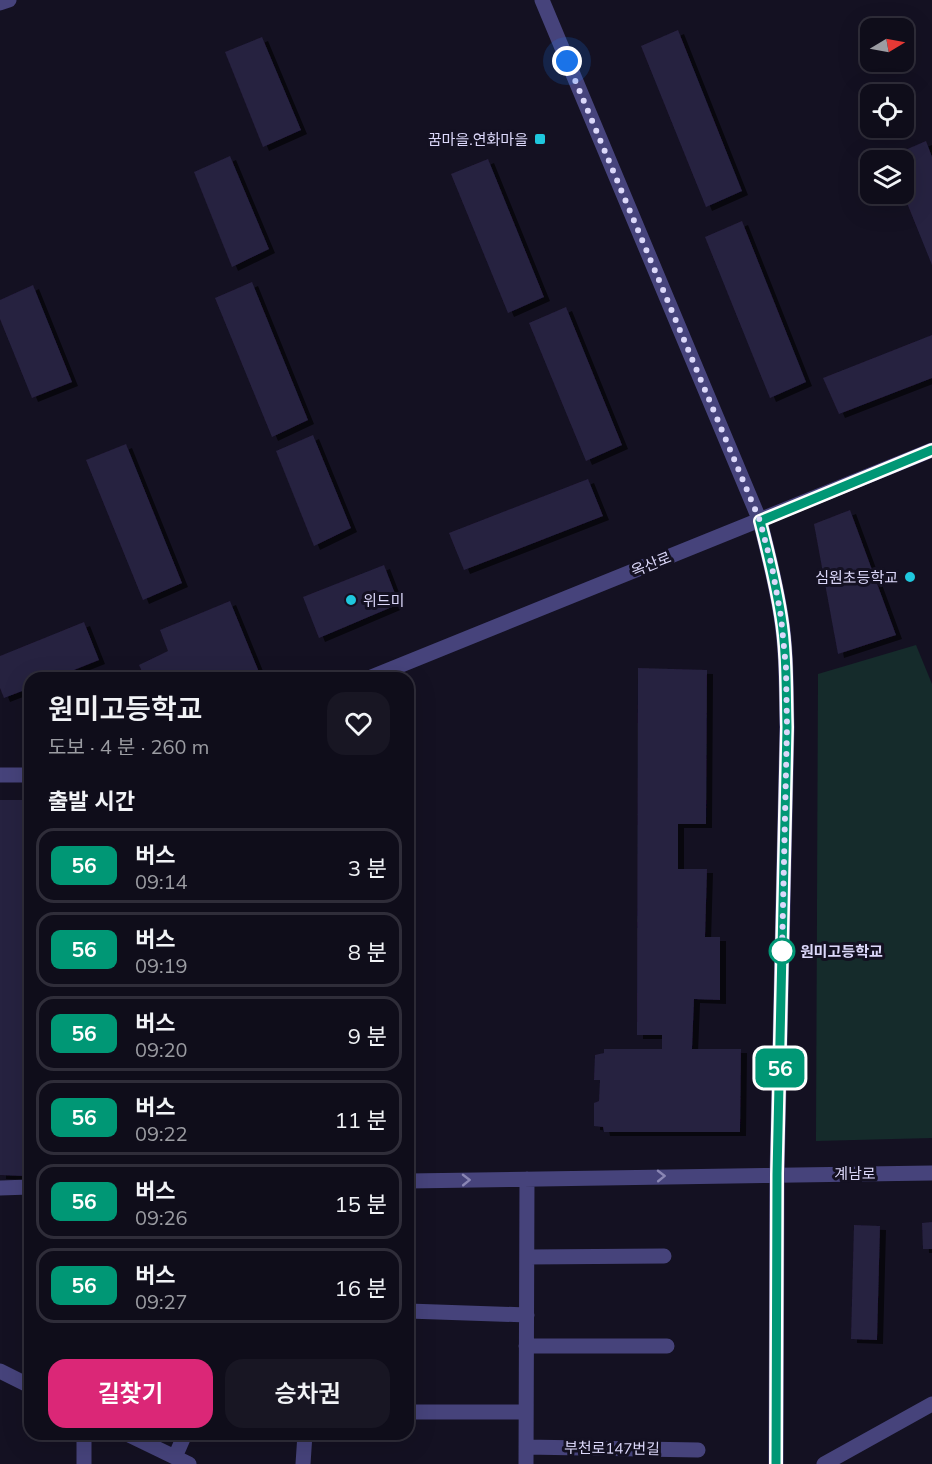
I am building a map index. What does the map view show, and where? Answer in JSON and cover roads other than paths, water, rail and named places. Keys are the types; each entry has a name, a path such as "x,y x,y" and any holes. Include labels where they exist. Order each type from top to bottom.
{"street":[{"path":"542,0 760,521 772,567 781,617 786,668 787,727 777,1174 776,1464"},
{"name":"옥산로","path":"384,672 932,450"},
{"path":"0,775 24,775"},
{"name":"계남로","path":"414,1181 932,1173"},
{"path":"525,1464 527,1179"},
{"path":"0,1188 24,1187"},
{"path":"527,1257 664,1256"},
{"path":"414,1311 527,1315"},
{"path":"526,1346 666,1346"},
{"path":"0,1371 24,1383"},
{"path":"824,1464 932,1404"},
{"path":"414,1412 526,1412"},
{"path":"84,1440 84,1464"},
{"path":"139,1440 182,1461 184,1440"},
{"path":"303,1464 305,1440"},
{"name":"부천로147번길","path":"526,1447 698,1450"}],"place":[{"name":"꿈마을.연화마을","path":"540,139"},
{"name":"심원초등학교","path":"910,577"},
{"name":"위드미","path":"351,600"},
{"name":"원미고등학교","path":"782,951"}]}
